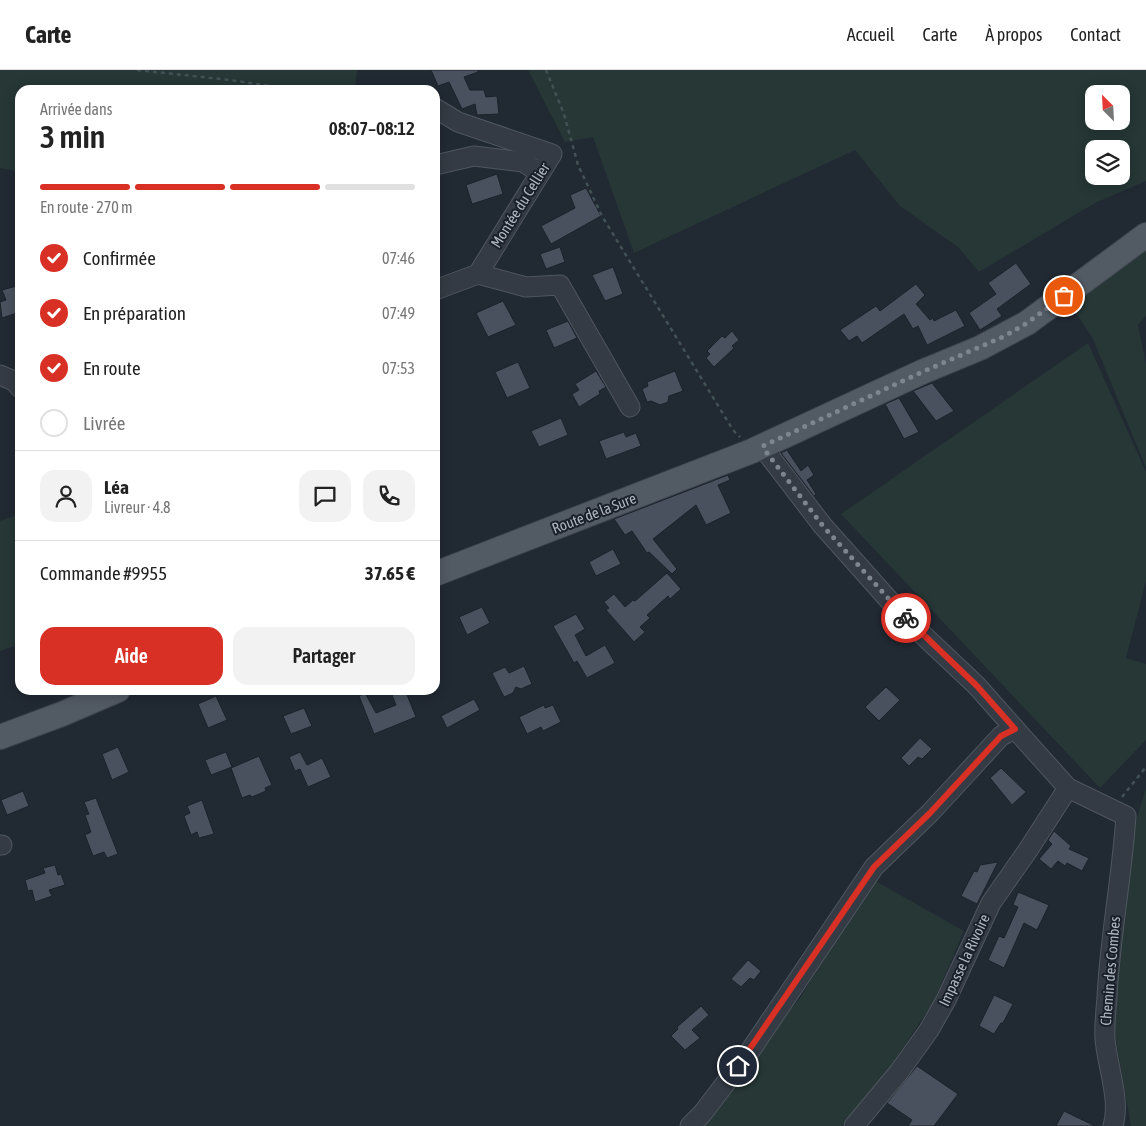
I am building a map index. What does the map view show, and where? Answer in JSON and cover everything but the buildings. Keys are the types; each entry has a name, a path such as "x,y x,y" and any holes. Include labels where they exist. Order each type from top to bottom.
{"main road":[{"name":"Route de la Sure","path":"440,572 758,448 914,375 1005,336 1027,323 1146,235"},
{"path":"0,737 106,695"}],"street":[{"name":"Montée du Cellier","path":"440,111 458,122 552,154 478,274"},
{"path":"440,164 474,156 522,162 540,173"},
{"path":"440,288 478,274 526,287 560,285 630,407"},
{"path":"0,376 15,382"},
{"path":"758,448 767,453 823,526 905,618 977,686 1068,788 1120,813"},
{"path":"690,1126 702,1114 750,1051 874,867 930,813 1001,736 1015,729"},
{"name":"Impasse la Rivoire","path":"854,1126 899,1072 929,1030 946,1000 991,903 1068,788"},
{"name":"Chemin des Combes","path":"1113,1126 1115,1120 1113,1090 1105,1039 1109,954 1124,854 1120,813"}],"path":[{"path":"137,70 264,85"},
{"path":"546,70 564,114 578,165 602,216 733,430 758,448"},
{"path":"1120,813 1146,767"}],"shaded area":[{"path":"0,70 357,70 356,85 15,85 15,171 0,168"},
{"path":"528,70 1146,70 1146,181 1095,203 979,272 958,247 900,206 855,150 634,253 593,137 565,142"},
{"path":"1146,244 1146,316 1138,325 1146,364 1146,468 1093,339 1071,305"},
{"path":"1088,343 1146,472 1146,581 1126,658 1146,664 1146,740 1100,788 841,514"},
{"path":"15,516 15,646 0,651 0,521"},
{"path":"1146,788 1146,1126 1131,1126 1112,1018 1136,821"},
{"path":"872,879 964,931 934,1001 889,1069 842,1126 693,1126 800,998"}],"way so far":[{"path":"906,618 823,526 763,446 881,390 1005,336 1027,323 1064,296"}],"route":[{"path":"738,1066 874,867 930,813 1001,736 1015,729 977,686 906,618"}]}
